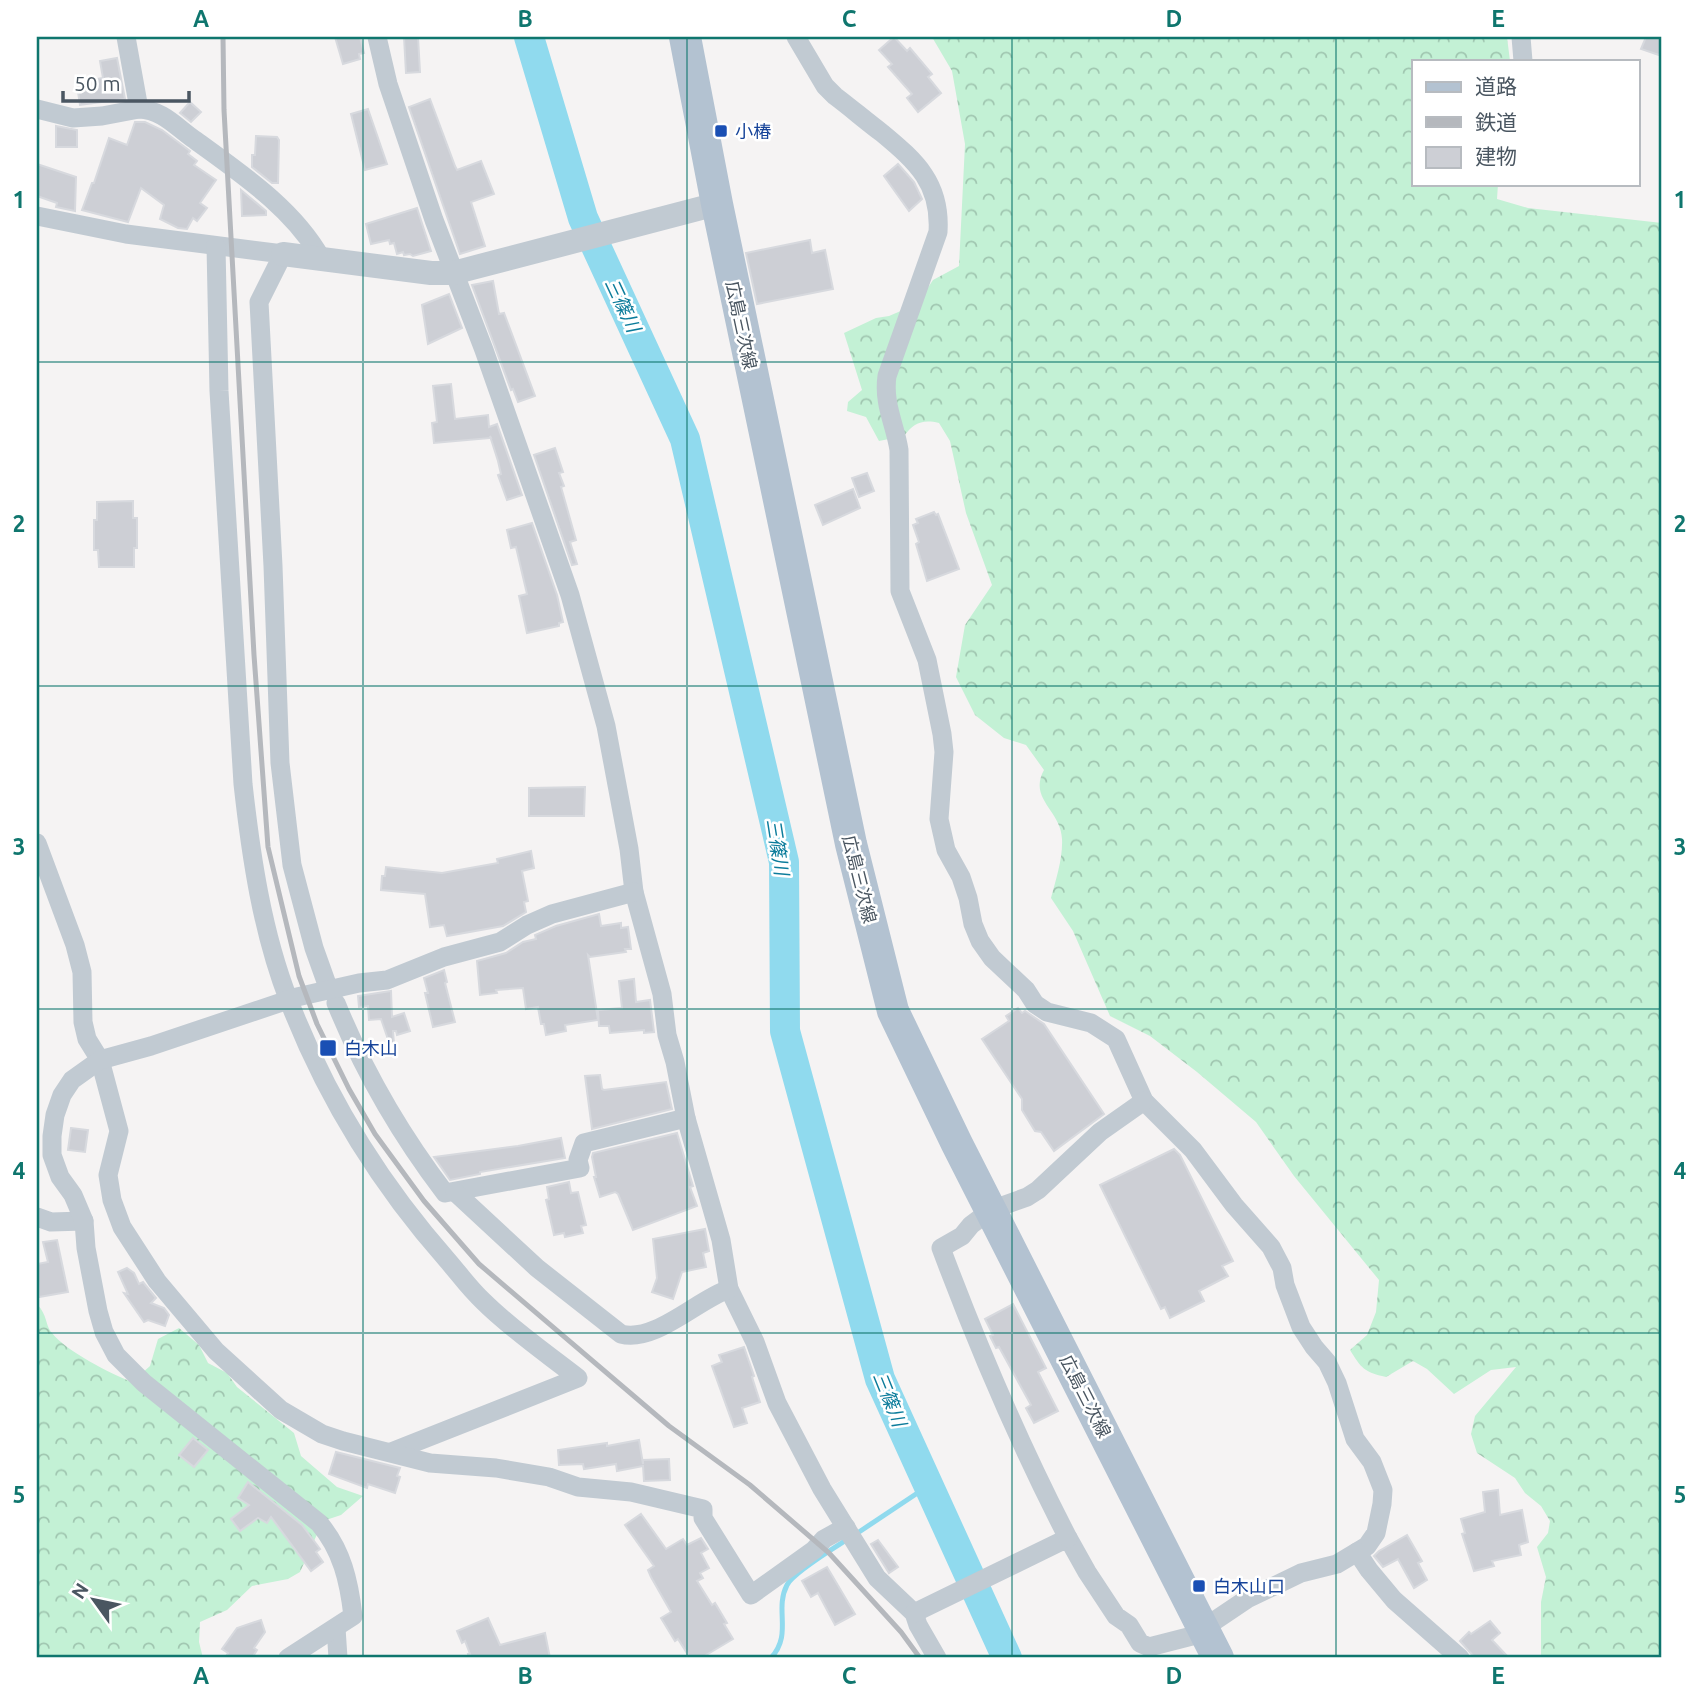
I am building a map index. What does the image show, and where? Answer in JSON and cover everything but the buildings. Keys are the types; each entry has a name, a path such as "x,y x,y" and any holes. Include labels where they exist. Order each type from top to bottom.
{"main road":[{"name":"広島三次線","path":"685,37 702,207 851,845 893,1011 990,1210 1218,1658"}],"street":[{"path":"126,37 139,109"},
{"path":"377,37 388,84 453,273 484,350 570,595 606,726 629,849 634,892 660,983 667,1035 686,1118 721,1240 729,1289 755,1342 777,1403 822,1489 877,1578 917,1612 918,1625 937,1658"},
{"path":"796,37 825,86 910,156 927,179 939,212 938,232 891,364 885,400 896,429 899,450 901,591 921,642 933,683 944,752 939,819 946,850 961,877 979,942 1026,990 1035,1004 1047,1012 1091,1023 1106,1030 1116,1039 1144,1101 1193,1150 1234,1205 1271,1247 1282,1268 1285,1285 1301,1327 1327,1362 1337,1383 1355,1439 1372,1462 1382,1490 1376,1532 1367,1546 1337,1564 1301,1573 1247,1599 1204,1629 1181,1640 1149,1647 1140,1643 1129,1625 1116,1616 1064,1540 974,1337 941,1248 962,1236 990,1210 1027,1197 1038,1190 1100,1132 1144,1101"},
{"path":"1521,37 1523,60"},
{"path":"37,109 73,118 149,109 167,117 238,170 312,241 321,258"},
{"path":"37,216 125,234 431,274 453,273 702,207"},
{"path":"216,246 219,391 243,784 258,888 288,1001 320,1074 372,1164 395,1196 483,1302 578,1378 391,1452"},
{"path":"283,254 258,302 273,566 280,763 292,866 314,948 364,1068 395,1123 445,1193 580,1168 578,1160 584,1143 686,1118"},
{"path":"37,844 75,945 82,972 82,1022 100,1060 119,1131 108,1175 112,1200 122,1227 157,1281 216,1351 281,1410 322,1434 430,1463 496,1468 579,1487 631,1492 703,1509 704,1518 751,1595 814,1550 824,1539 846,1527"},
{"path":"288,1658 353,1616 349,1581 330,1536 318,1523 144,1383 116,1355 104,1332 98,1311 86,1248 84,1221 73,1195 60,1177 52,1155 55,1115 62,1096 72,1080 100,1060 288,1001 332,996 387,980 444,957 500,942 527,925 552,914 634,892"},
{"path":"455,1192 537,1268 621,1334 629,1336 655,1329 716,1293 729,1289"},
{"path":"37,1217 51,1222 84,1221"},
{"path":"917,1612 1064,1540"},
{"path":"1357,1552 1394,1600 1460,1658"},
{"path":"336,1628 338,1658"}],"green space":[{"path":"932,37 1507,37 1510,60 1412,60 1412,186 1498,186 1497,199 1528,208 1662,223 1662,1658 1541,1658 1541,1602 1546,1577 1537,1547 1548,1533 1550,1521 1541,1506 1525,1493 1515,1478 1477,1453 1471,1434 1475,1416 1516,1367 1491,1370 1454,1394 1427,1369 1413,1361 1386,1377 1360,1365 1350,1350 1367,1335 1376,1312 1379,1280 1294,1176 1256,1122 1150,1036 1110,1016 1073,931 1051,898 1062,839 1057,820 1042,797 1040,780 1044,770 1026,745 1004,738 975,715 956,677 965,625 992,585 966,513 950,441 939,423 923,422 915,425 904,436 879,441 866,417 847,411 848,402 862,390 844,333 876,318 889,316 917,304 933,280 959,266 965,144 952,71"},
{"path":"37,1304 50,1330 67,1347 132,1382 150,1366 158,1339 179,1328 199,1345 208,1363 227,1373 237,1387 294,1433 301,1456 337,1487 363,1496 341,1515 323,1521 300,1572 288,1579 252,1586 227,1610 200,1622 199,1642 203,1658 37,1658"}],"waterway":[{"name":"三篠川","path":"529,37 583,218 685,439 784,862 785,1031 880,1379 1007,1658"},
{"path":"856,1534 928,1486"},
{"path":"771,1658 781,1640 783,1594 787,1585 805,1568 848,1539"}],"railway":[{"path":"223,37 224,110 254,655 268,847 299,976 317,1024 375,1134 424,1201 479,1264 669,1426 750,1485 829,1553 901,1632 920,1658"}],"place":[{"name":"小椿","path":"721,131"},
{"name":"白木山","path":"328,1048"},
{"name":"白木山口","path":"1199,1586"}]}
